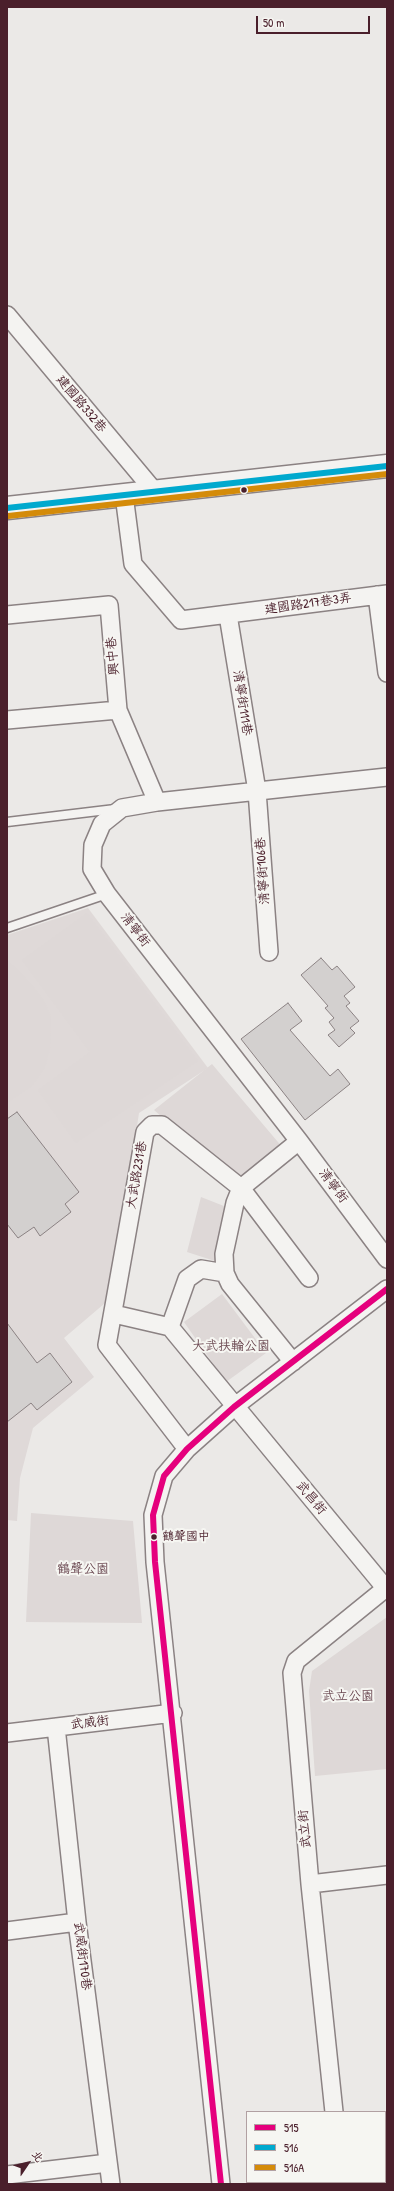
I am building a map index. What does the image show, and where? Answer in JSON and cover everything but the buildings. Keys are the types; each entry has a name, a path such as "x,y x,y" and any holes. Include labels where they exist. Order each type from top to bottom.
{"main road":[{"path":"7,508 387,466"}],"street":[{"name":"建國路332巷","path":"7,315 155,492"},
{"name":"建國路217巷3弄","path":"124,495 133,564 181,620 382,594"},
{"path":"382,594 387,673"},
{"name":"興中巷","path":"7,616 109,605 118,710 157,802"},
{"name":"清寧街111巷","path":"228,615 257,791"},
{"path":"7,720 118,710"},
{"name":"清寧街","path":"387,777 157,802 122,808 102,824 93,845 92,868 107,894 299,1141 387,1259"},
{"name":"清寧街106巷","path":"257,791 269,952"},
{"name":"大武路231巷","path":"187,1448 107,1345 114,1314 145,1132 152,1125 162,1125 242,1188 309,1278"},
{"path":"293,1362 230,1284 225,1273 224,1254 235,1203 242,1188 299,1141"},
{"path":"170,1327 187,1279 202,1269 225,1273"},
{"path":"221,2184 173,1713 155,1562 153,1515 164,1476 187,1448 234,1407 387,1289"},
{"path":"114,1314 170,1327 234,1407"},
{"name":"武昌街","path":"234,1407 386,1589"},
{"name":"武立街","path":"334,2111 310,1884 292,1673 296,1661 386,1589"},
{"name":"武威街","path":"7,1733 173,1713"},
{"name":"武威街170巷","path":"56,1727 77,1922 111,2184"},
{"path":"310,1884 387,1875"},
{"path":"7,1931 77,1922"},
{"path":"7,2175 108,2162"}],"lane":[{"path":"7,822 122,808"},
{"path":"7,928 107,894"}],"shaded area":[{"path":"88,908 208,1068 139,1113 111,1298 64,1338 94,1377 33,1428 20,1478 17,1521 7,1520 7,935"}],"green space":[{"path":"87,913 198,1061 76,1143 38,1090 90,1052 22,960"},
{"path":"7,961 17,969 35,989 44,1001 51,1017 50,1049 45,1067 32,1086 7,1103"},
{"path":"212,1064 283,1148 239,1179 208,1157 154,1110"},
{"path":"201,1197 234,1210 218,1262 187,1252"},
{"name":"大武扶輪公園","path":"222,1294 266,1353 226,1382 184,1322"},
{"name":"鶴聲公園","path":"31,1513 133,1521 142,1623 26,1622"},
{"name":"武立公園","path":"387,1617 387,1769 315,1776 309,1691 312,1671"}],"transit line":[{"name":"516","path":"7,508 387,466"},
{"name":"516A","path":"8,516 387,474"},
{"name":"515","path":"221,2184 155,1562 153,1515 164,1476 187,1449 234,1407 387,1289"}],"place":[{"name":"鶴聲國中","path":"154,1537"}]}
